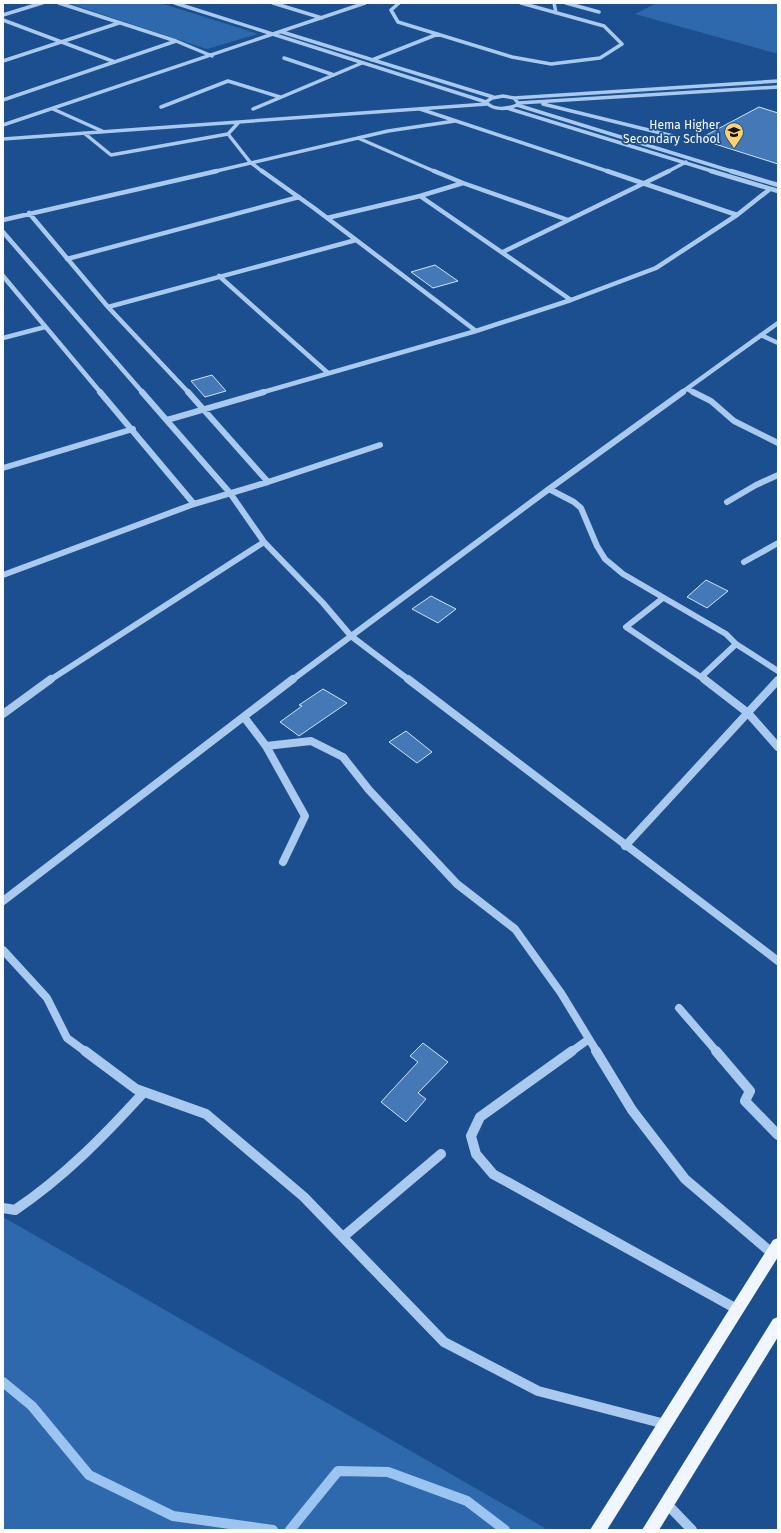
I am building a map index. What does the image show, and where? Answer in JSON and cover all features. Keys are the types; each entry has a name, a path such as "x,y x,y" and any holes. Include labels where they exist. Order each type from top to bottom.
{"main road":[{"path":"598,1530 775,1249"},
{"path":"650,1530 777,1328"}],"street":[{"path":"3,15 42,3"},
{"path":"59,3 176,42 212,56"},
{"path":"175,3 486,103 495,108 506,108 778,191"},
{"path":"191,3 219,12"},
{"path":"273,3 322,18"},
{"path":"3,125 212,56 365,3"},
{"path":"399,3 390,10 398,22 512,57 551,64 600,58 622,44 604,26 521,3"},
{"path":"554,3 556,13"},
{"path":"566,3 599,12"},
{"path":"3,20 115,62"},
{"path":"3,61 119,23"},
{"path":"275,30 493,97 503,96 514,98 778,81"},
{"path":"372,60 438,34"},
{"path":"3,100 176,42"},
{"path":"284,58 334,75"},
{"path":"253,109 362,63"},
{"path":"160,106 228,81 280,97"},
{"path":"506,108 518,104 536,102 778,87"},
{"path":"3,139 486,103 493,97"},
{"path":"514,98 518,104 778,185"},
{"path":"536,102 673,136"},
{"path":"417,108 737,215"},
{"path":"53,109 103,132"},
{"path":"3,220 388,131 455,121"},
{"path":"84,133 111,155 228,134 239,122"},
{"path":"228,134 250,162 299,197 476,331"},
{"path":"357,138 463,183 568,220"},
{"path":"503,252 686,162"},
{"path":"327,218 420,196 463,183"},
{"path":"168,420 476,331 571,300 656,268 737,215 770,189"},
{"path":"420,196 571,300"},
{"path":"67,258 299,197"},
{"path":"29,213 108,307 204,410 268,482"},
{"path":"3,232 230,493 264,542 323,603 351,636 778,961"},
{"path":"108,307 356,240"},
{"path":"3,276 133,429 194,504"},
{"path":"219,276 328,373"},
{"path":"3,901 351,636 549,489 778,323"},
{"path":"3,338 45,327"},
{"path":"761,336 778,343"},
{"path":"687,389 711,400 734,421 778,443"},
{"path":"3,468 133,429"},
{"path":"3,575 194,504 268,482 380,445"},
{"path":"727,502 756,485 778,475"},
{"path":"549,489 574,502 581,508 597,546 605,559 623,574 726,634 736,644 778,671"},
{"path":"3,714 58,675 264,542"},
{"path":"744,562 778,543"},
{"path":"663,598 626,627 701,677 748,713 778,747"},
{"path":"701,677 736,644"},
{"path":"625,846 778,680"},
{"path":"244,718 266,746 305,816 283,862"},
{"path":"266,746 311,741 343,757 369,790 457,884 515,929 561,993 632,1110 685,1179 775,1249"},
{"path":"3,950 47,998 67,1038 136,1089 206,1114 304,1197 444,1342 538,1391 665,1424"},
{"path":"679,1008 750,1091 744,1101 778,1135"},
{"path":"589,1040 480,1117 471,1136 476,1154 493,1174 737,1309"},
{"path":"3,1208 15,1210 71,1166 95,1145 144,1092"},
{"path":"343,1237 441,1154"},
{"path":"666,1503 692,1530"}],"shaded area":[{"path":"68,3 160,3 258,34 207,49"},
{"path":"657,3 778,3 778,54 635,14"},
{"path":"3,1217 545,1528 543,1530 3,1530"}],"building":[{"path":"759,107 778,113 778,164 699,139"},
{"path":"435,265 458,281 433,288 411,272"},
{"path":"212,375 226,391 205,397 191,381"},
{"path":"706,580 728,591 707,608 687,597"},
{"path":"431,596 456,609 438,623 412,609"},
{"path":"323,689 347,703 299,736 280,722 302,706 299,705"},
{"path":"406,731 432,752 417,763 389,742"},
{"path":"423,1043 448,1062 418,1093 426,1099 406,1122 381,1102 418,1062 410,1056"}],"waterway":[{"path":"3,1382 32,1406 89,1475 173,1516 273,1530"},
{"path":"290,1530 338,1471 388,1472 467,1501 505,1530"}],"place":[{"name":"Hema Higher Secondary School","path":"734,149"}]}
